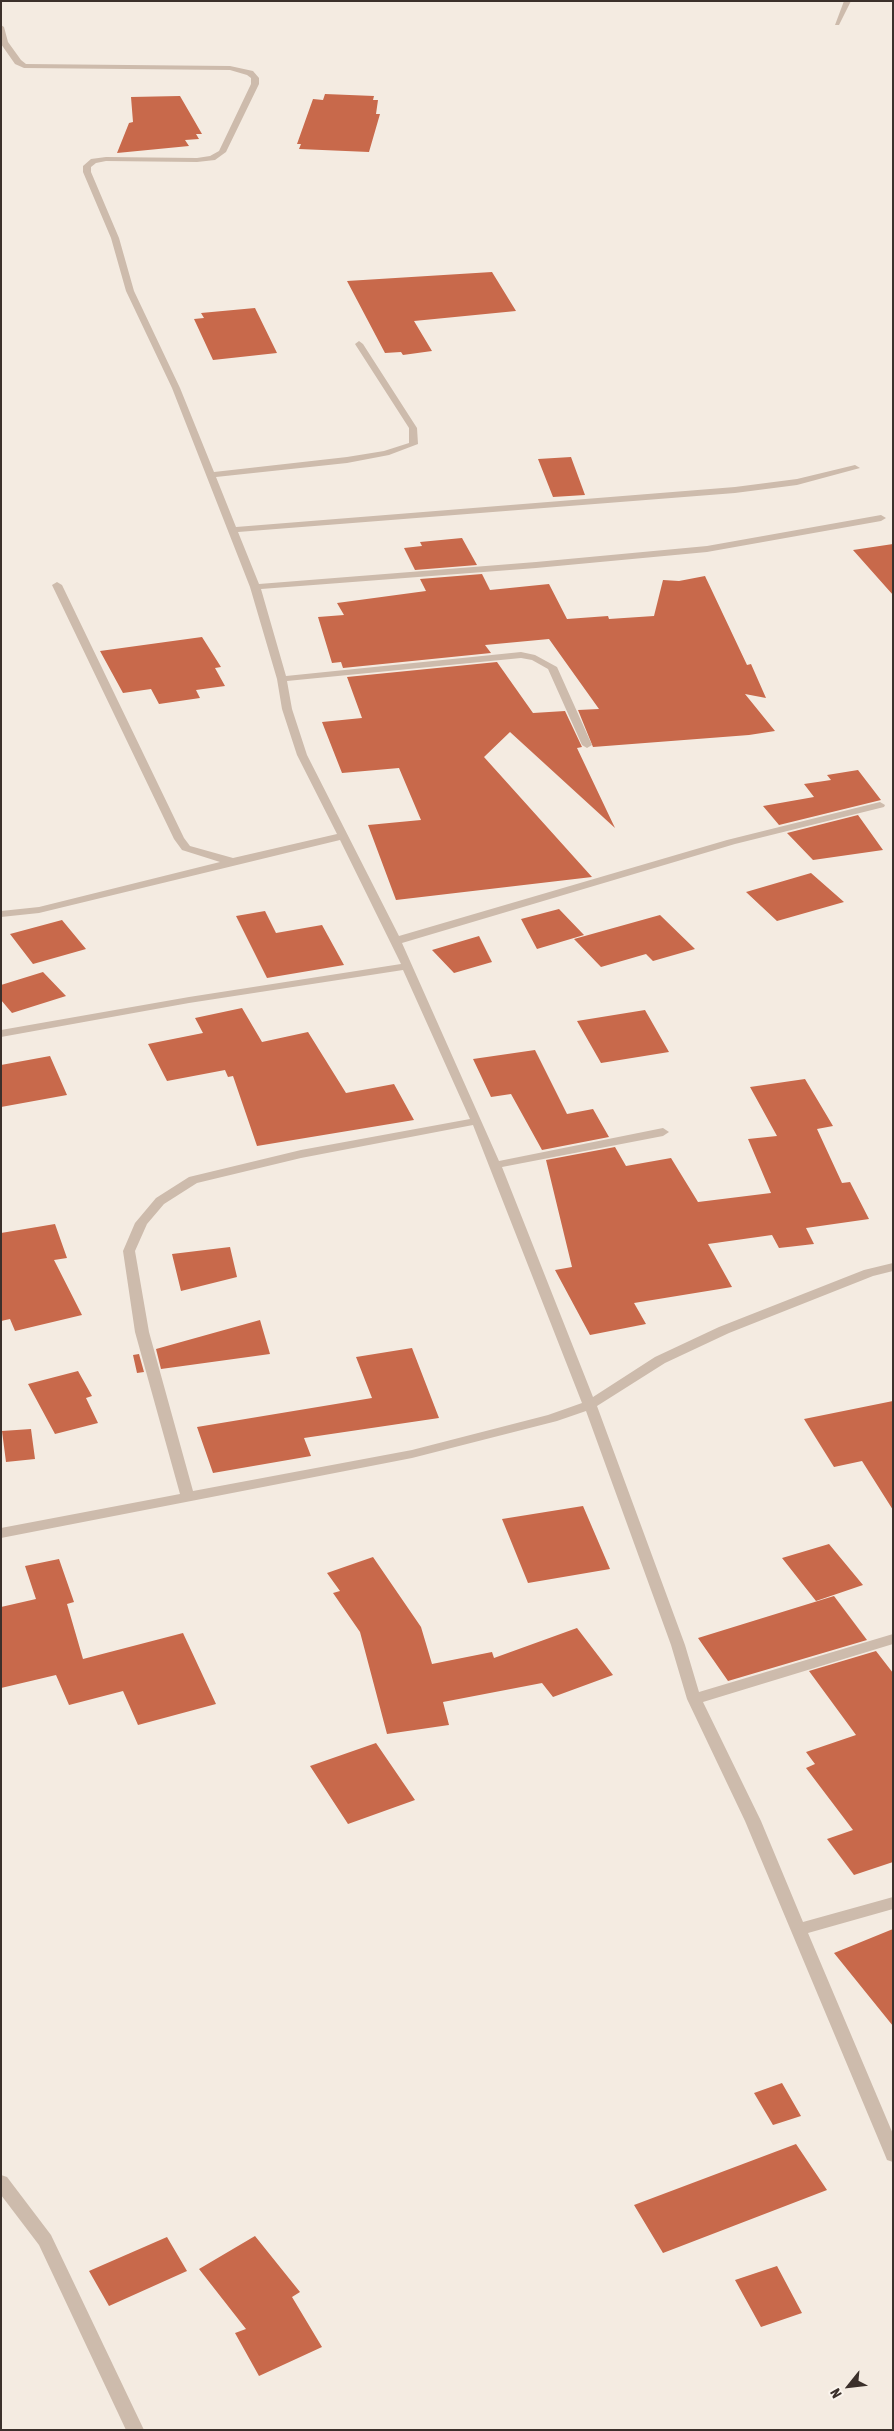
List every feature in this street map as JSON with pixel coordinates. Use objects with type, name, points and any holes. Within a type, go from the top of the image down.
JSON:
[{"type":"street","points":[[837,24],[848,1]]},
{"type":"street","points":[[1,27],[3,42],[18,62],[24,66],[230,68],[250,73],[255,78],[255,84],[222,152],[212,158],[197,160],[106,159],[94,161],[87,166],[91,185],[115,238],[130,291],[176,388],[255,587],[282,679],[287,709],[302,755],[408,966],[477,1121],[590,1405],[678,1645],[694,1699],[753,1821],[893,2156]]},
{"type":"street","points":[[211,475],[346,460],[386,453],[414,444],[413,428],[359,344]]},
{"type":"street","points":[[233,530],[735,490],[797,482],[855,468]]},
{"type":"street","points":[[255,587],[707,549],[881,518]]},
{"type":"street","points":[[57,585],[179,839],[186,848],[232,862]]},
{"type":"street","points":[[282,679],[508,655],[535,658],[552,667],[587,745]]},
{"type":"street","points":[[396,941],[731,842],[880,805]]},
{"type":"street","points":[[1,914],[39,910],[344,836]]},
{"type":"street","points":[[1,1034],[188,1000],[408,966]]},
{"type":"street","points":[[188,1498],[142,1332],[129,1251],[141,1223],[160,1201],[193,1180],[300,1154],[477,1121]]},
{"type":"street","points":[[495,1165],[663,1132]]},
{"type":"street","points":[[1,1533],[412,1454],[542,1421],[590,1405],[660,1360],[724,1330],[869,1273],[893,1267]]},
{"type":"street","points":[[694,1699],[893,1639]]},
{"type":"street","points":[[799,1929],[893,1903]]},
{"type":"street","points":[[1,2182],[45,2240],[135,2430]]},
{"type":"building","points":[[325,94],[374,96],[373,100],[378,100],[376,114],[380,114],[369,152],[299,149],[301,144],[297,144],[313,99],[323,100]]},
{"type":"building","points":[[180,96],[202,134],[196,134],[199,139],[185,140],[189,146],[117,153],[129,123],[133,122],[131,97]]},
{"type":"building","points":[[492,272],[516,311],[414,321],[432,351],[403,355],[401,352],[385,353],[347,281]]},
{"type":"building","points":[[255,308],[277,353],[213,360],[194,319],[204,318],[201,313]]},
{"type":"building","points":[[571,457],[585,495],[553,497],[538,459]]},
{"type":"building","points":[[462,538],[477,565],[415,570],[404,548],[422,546],[420,542]]},
{"type":"building","points":[[893,544],[893,595],[853,550]]},
{"type":"building","points":[[482,574],[490,590],[549,584],[567,619],[608,616],[609,619],[654,616],[663,580],[679,581],[705,576],[747,665],[751,664],[766,698],[745,694],[775,731],[749,735],[593,747],[578,710],[599,709],[549,639],[485,645],[491,653],[343,668],[341,662],[332,663],[318,617],[344,615],[337,603],[426,591],[420,579]]},
{"type":"building","points":[[202,637],[221,667],[215,668],[225,686],[196,690],[200,698],[159,704],[151,689],[123,693],[100,651]]},
{"type":"building","points":[[497,662],[533,713],[565,711],[582,747],[577,748],[615,828],[510,732],[484,757],[592,877],[396,900],[368,825],[421,820],[399,768],[342,773],[322,722],[362,718],[347,677]]},
{"type":"building","points":[[858,770],[881,800],[779,825],[763,806],[814,797],[804,784],[831,780],[827,775]]},
{"type":"building","points":[[858,815],[883,850],[813,860],[787,833]]},
{"type":"building","points":[[811,873],[844,902],[777,921],[746,892]]},
{"type":"building","points":[[559,909],[584,935],[537,949],[521,919]]},
{"type":"building","points":[[265,911],[276,933],[322,925],[344,965],[267,978],[236,916]]},
{"type":"building","points":[[660,915],[695,949],[653,961],[646,954],[601,967],[574,939]]},
{"type":"building","points":[[62,920],[86,949],[33,964],[10,934]]},
{"type":"building","points":[[479,936],[492,962],[454,973],[432,950]]},
{"type":"building","points":[[43,972],[66,996],[12,1013],[1,1000],[1,985]]},
{"type":"building","points":[[242,1008],[262,1042],[308,1032],[346,1093],[394,1084],[414,1120],[257,1146],[233,1076],[228,1077],[225,1070],[167,1081],[148,1044],[203,1033],[195,1018]]},
{"type":"building","points":[[645,1010],[669,1052],[601,1063],[577,1021]]},
{"type":"building","points":[[535,1050],[567,1114],[593,1109],[609,1137],[542,1150],[511,1094],[491,1097],[473,1059]]},
{"type":"building","points":[[50,1056],[67,1095],[1,1107],[1,1065]]},
{"type":"building","points":[[805,1079],[833,1126],[817,1129],[842,1183],[850,1182],[869,1219],[806,1228],[814,1244],[779,1248],[772,1235],[708,1244],[732,1287],[634,1303],[646,1324],[590,1335],[555,1270],[572,1267],[546,1160],[615,1147],[626,1166],[671,1158],[698,1202],[771,1193],[748,1139],[777,1136],[750,1087]]},
{"type":"building","points":[[55,1224],[67,1258],[54,1260],[82,1315],[15,1331],[10,1319],[1,1321],[1,1233]]},
{"type":"building","points":[[230,1247],[237,1277],[181,1291],[172,1254]]},
{"type":"building","points":[[260,1320],[270,1354],[161,1369],[156,1349]]},
{"type":"building","points":[[412,1348],[439,1418],[304,1438],[311,1456],[213,1473],[197,1427],[372,1398],[356,1357]]},
{"type":"building","points":[[139,1354],[144,1372],[137,1373],[133,1355]]},
{"type":"building","points":[[78,1371],[92,1396],[86,1398],[98,1423],[55,1434],[28,1384]]},
{"type":"building","points":[[893,1401],[893,1510],[862,1461],[834,1467],[804,1419]]},
{"type":"building","points":[[31,1429],[35,1459],[6,1462],[2,1431]]},
{"type":"building","points":[[583,1506],[610,1569],[528,1583],[502,1519]]},
{"type":"building","points":[[829,1544],[863,1585],[816,1601],[782,1558]]},
{"type":"building","points":[[373,1557],[421,1627],[432,1664],[492,1652],[494,1658],[577,1628],[613,1675],[553,1697],[542,1683],[443,1702],[449,1725],[387,1734],[360,1632],[333,1593],[340,1591],[327,1573]]},
{"type":"building","points":[[59,1559],[74,1602],[67,1604],[83,1659],[183,1633],[216,1704],[138,1725],[123,1691],[69,1705],[56,1675],[1,1688],[1,1607],[36,1599],[25,1566]]},
{"type":"building","points":[[834,1596],[867,1640],[728,1681],[698,1638]]},
{"type":"building","points":[[876,1651],[893,1673],[893,1862],[854,1875],[827,1839],[853,1830],[806,1768],[815,1764],[806,1752],[856,1735],[809,1671]]},
{"type":"building","points":[[376,1743],[415,1800],[348,1824],[310,1766]]},
{"type":"building","points":[[893,1929],[893,2026],[834,1953]]},
{"type":"building","points":[[782,2083],[801,2116],[773,2125],[754,2093]]},
{"type":"building","points":[[796,2144],[827,2190],[663,2253],[634,2205]]},
{"type":"building","points":[[255,2236],[300,2292],[292,2297],[322,2347],[259,2376],[235,2333],[246,2329],[199,2269]]},
{"type":"building","points":[[167,2237],[187,2271],[109,2306],[89,2271]]},
{"type":"building","points":[[777,2266],[802,2313],[761,2327],[735,2280]]}]
